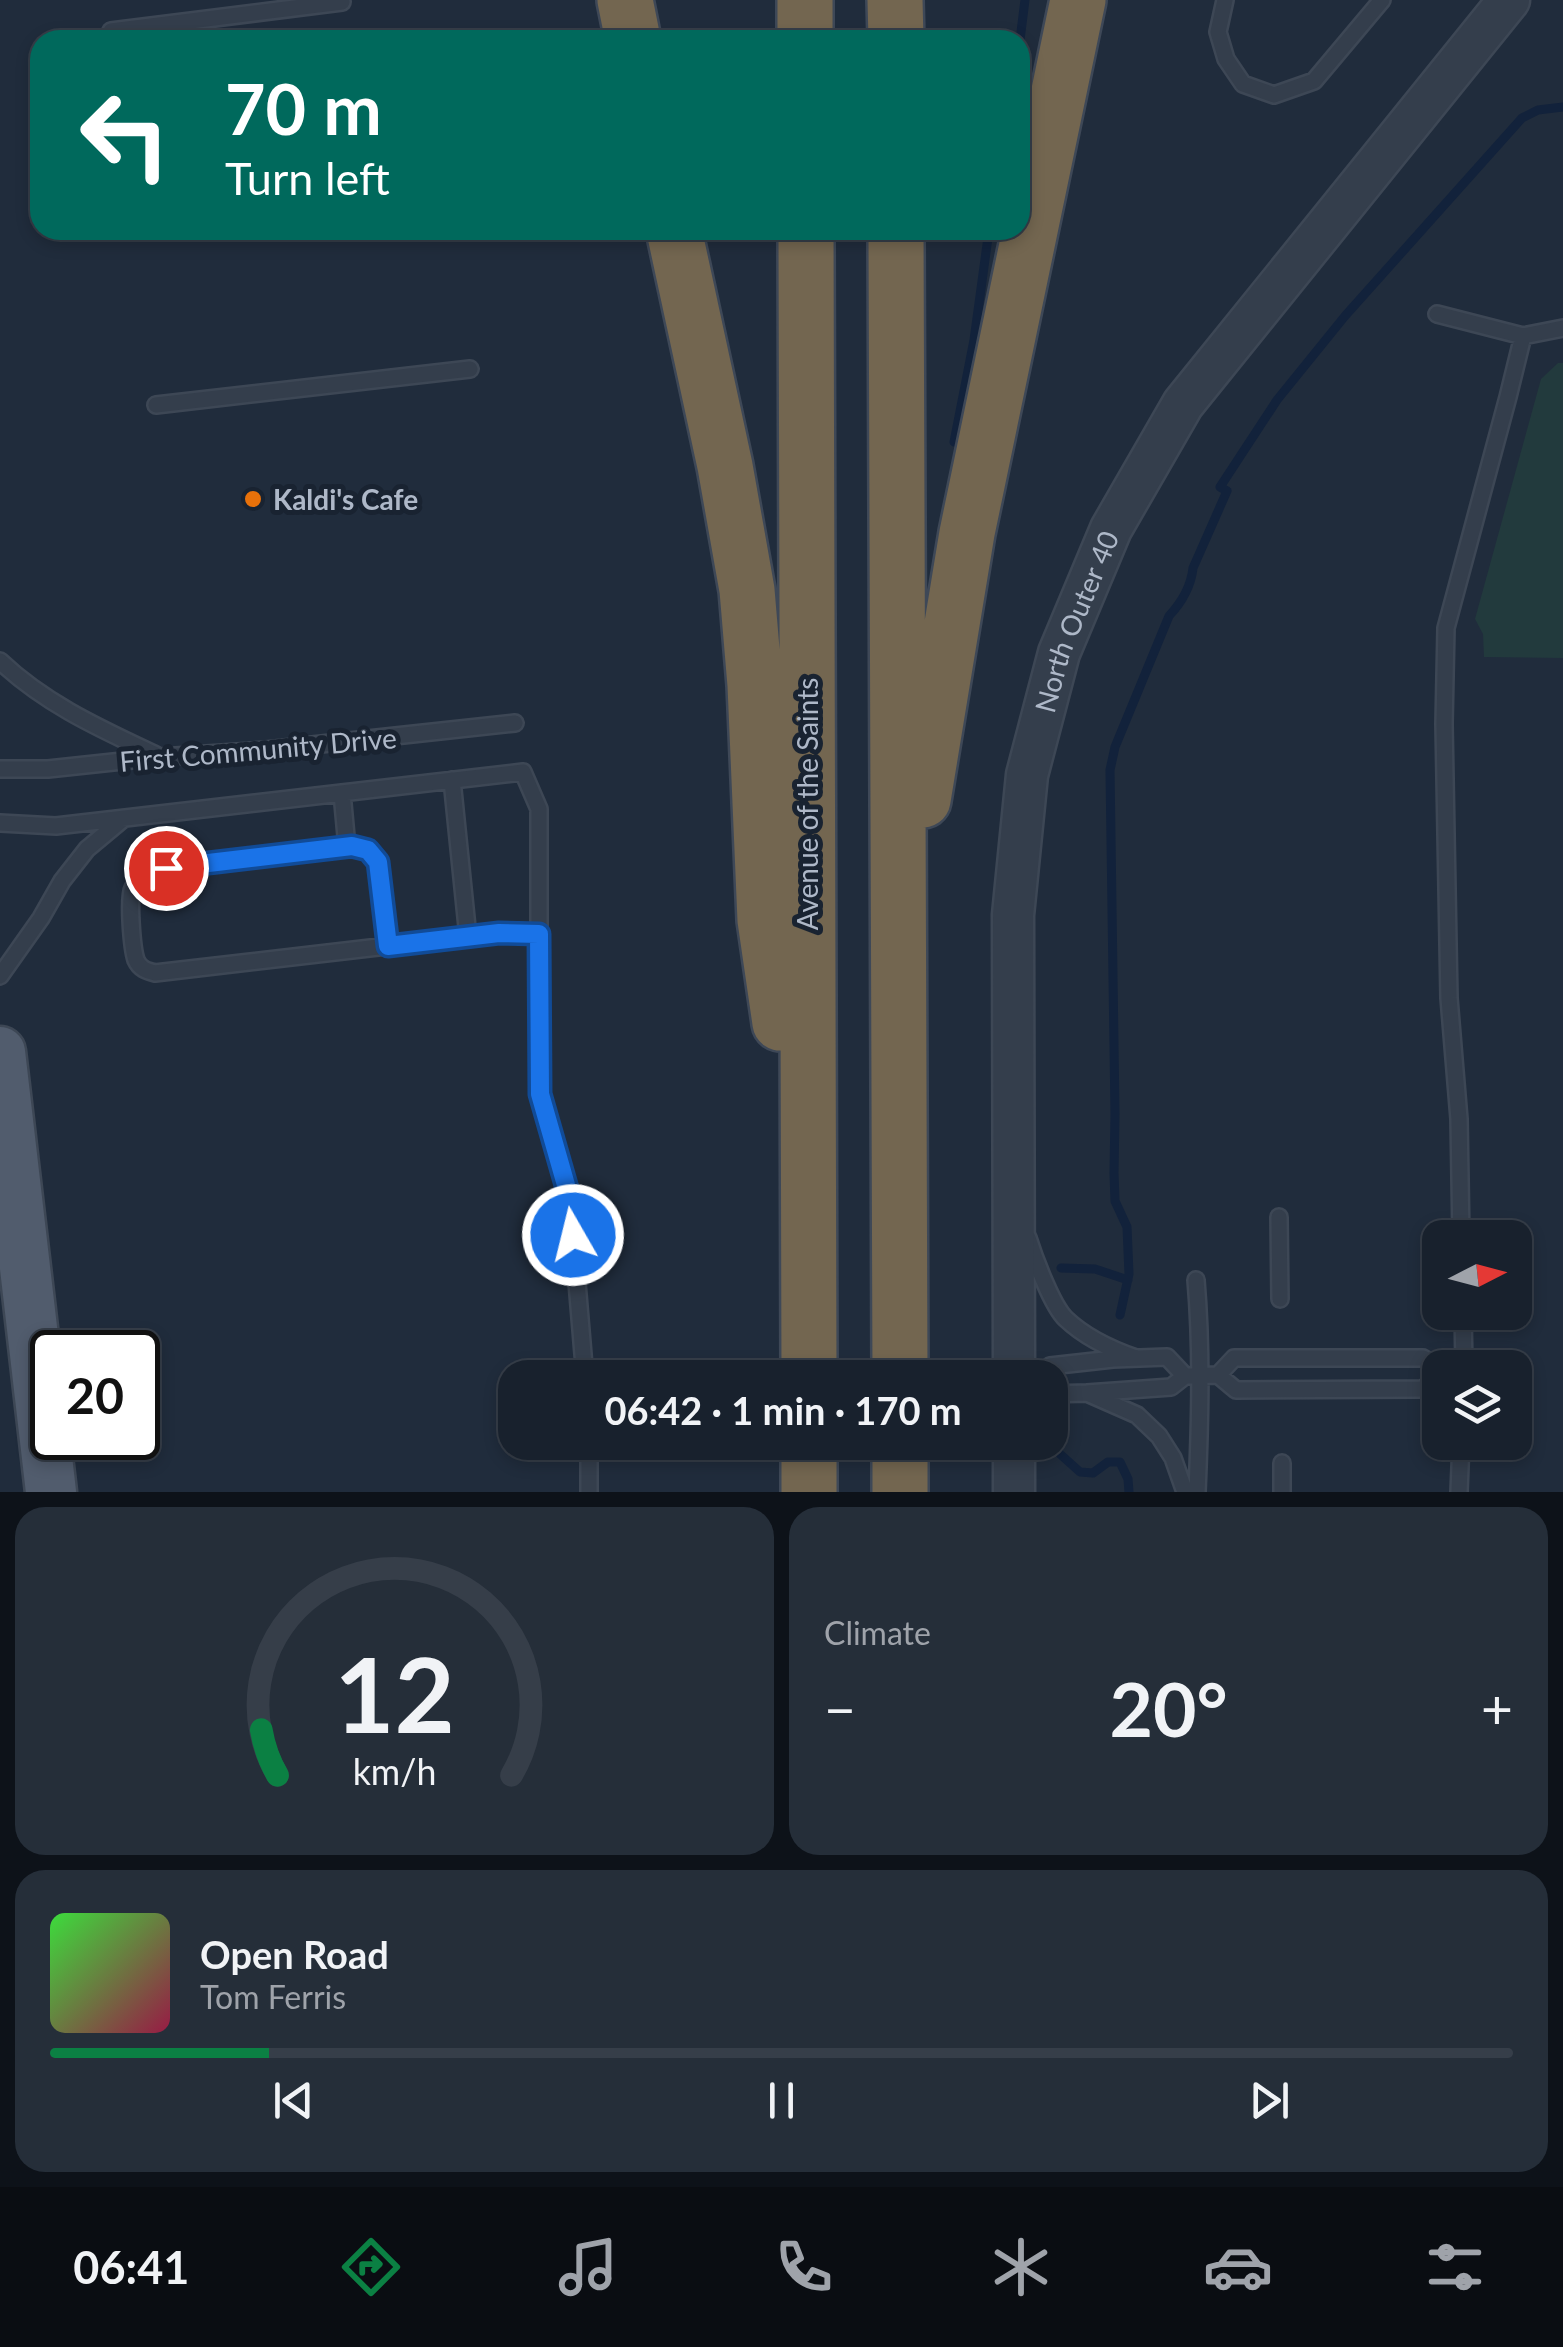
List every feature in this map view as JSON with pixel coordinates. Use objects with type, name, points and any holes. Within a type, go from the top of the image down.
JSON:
[{"type":"highway","points":[[625,0],[631,30]]},
{"type":"highway","points":[[805,0],[805,30]]},
{"type":"highway","points":[[896,0],[896,30]]},
{"type":"highway","points":[[1030,230],[1078,0]]},
{"type":"highway","points":[[676,240],[725,466],[746,590],[756,685],[764,920],[808,1205]]},
{"type":"highway","name":"Avenue of the Saints","points":[[806,240],[809,1360]]},
{"type":"highway","points":[[896,240],[900,1360]]},
{"type":"highway","points":[[898,926],[934,742],[967,532],[1028,240]]},
{"type":"highway","points":[[809,1460],[810,1492]]},
{"type":"highway","points":[[900,1460],[900,1492]]},
{"type":"main road","points":[[0,1052],[51,1492]]},
{"type":"street","name":"North Outer 40","points":[[1014,1360],[1012,915],[1027,775],[1059,653],[1110,528],[1183,404],[1509,0]]},
{"type":"street","points":[[1014,1460],[1014,1492]]},
{"type":"lane","points":[[1225,0],[1218,32],[1226,60],[1243,84],[1274,94],[1314,81],[1382,0]]},
{"type":"lane","points":[[119,30],[342,2]]},
{"type":"lane","points":[[1437,314],[1522,336],[1563,328]]},
{"type":"lane","points":[[1462,1220],[1459,1118],[1448,998],[1446,628],[1522,336]]},
{"type":"lane","points":[[156,404],[470,369]]},
{"type":"lane","points":[[0,661],[81,720],[160,757]]},
{"type":"lane","name":"First Community Drive","points":[[0,768],[48,768],[266,750],[515,722]]},
{"type":"lane","name":"First Community Drive","points":[[0,823],[56,826],[523,772],[539,810],[539,934]]},
{"type":"lane","points":[[452,780],[468,936]]},
{"type":"lane","points":[[342,793],[347,846]]},
{"type":"lane","points":[[0,976],[62,881],[88,850],[125,817]]},
{"type":"lane","points":[[388,946],[378,862],[368,850],[352,846],[145,873],[129,900],[136,961],[143,970],[155,973],[388,946],[468,936],[539,934],[540,1094],[570,1199],[584,1360]]},
{"type":"lane","points":[[1013,1139],[1029,1241],[1062,1316],[1108,1348],[1136,1358]]},
{"type":"lane","points":[[1279,1217],[1280,1300]]},
{"type":"lane","points":[[1196,1280],[1200,1331],[1191,1376],[1200,1429],[1197,1492]]},
{"type":"lane","points":[[1068,1364],[1166,1358],[1191,1376]]},
{"type":"lane","points":[[1218,1375],[1234,1358],[1422,1358]]},
{"type":"lane","points":[[1068,1394],[1171,1387],[1191,1376],[1218,1375],[1236,1390],[1422,1389]]},
{"type":"lane","points":[[1088,1393],[1137,1415],[1159,1436],[1173,1458],[1185,1492]]},
{"type":"lane","points":[[588,1460],[589,1492]]},
{"type":"lane","points":[[1459,1492],[1460,1460]]},
{"type":"lane","points":[[1282,1464],[1282,1492]]},
{"type":"green space","points":[[1563,363],[1563,658],[1484,657],[1483,634],[1475,619],[1541,379]]},
{"type":"waterway","points":[[1021,30],[1025,0]]},
{"type":"waterway","points":[[1120,1315],[1129,1274],[1127,1227],[1115,1201],[1114,1173],[1110,770],[1115,747],[1169,616],[1188,588],[1227,491],[1220,487],[1277,400],[1345,316],[1522,118],[1538,110],[1563,107]]},
{"type":"waterway","points":[[954,442],[988,240]]},
{"type":"waterway","points":[[1061,1268],[1095,1269],[1128,1280]]},
{"type":"waterway","points":[[1067,1460],[1080,1472],[1093,1473],[1108,1462],[1120,1462],[1129,1492]]},
{"type":"place","name":"Kaldi's Cafe","points":[[253,499]]},
{"type":"route","points":[[166,868],[352,846],[368,850],[378,862],[388,946],[499,933],[539,934],[540,1094],[570,1199],[573,1235]]}]
